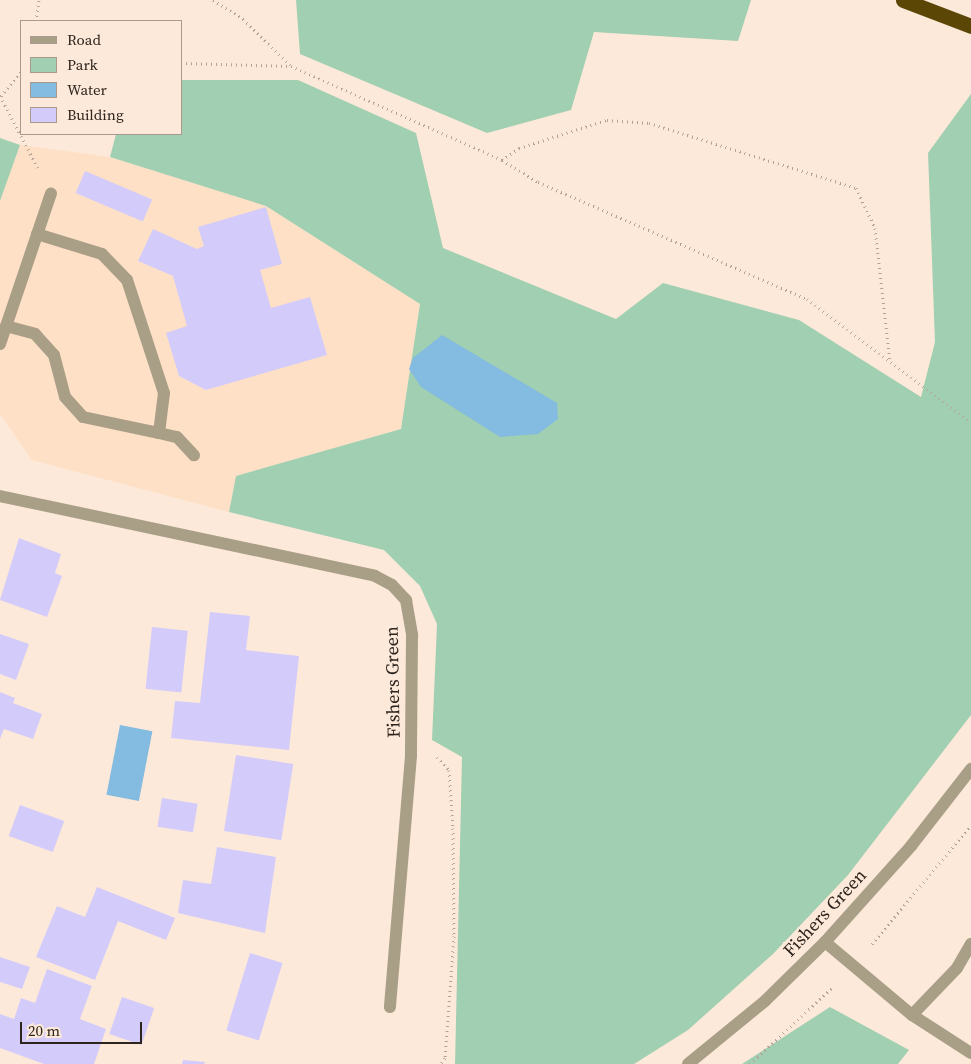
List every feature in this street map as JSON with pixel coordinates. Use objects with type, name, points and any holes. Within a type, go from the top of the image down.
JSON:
[{"type":"highway","points":[[904,0],[971,26]]},
{"type":"street","points":[[0,344],[51,193]]},
{"type":"street","points":[[37,234],[102,254],[127,280],[164,393],[159,433]]},
{"type":"street","points":[[6,326],[35,334],[54,355],[65,397],[83,417],[177,437],[194,455]]},
{"type":"street","name":"Fishers Green","points":[[0,496],[375,576],[392,584],[406,600],[412,635],[411,756],[390,1006]]},
{"type":"street","name":"Fishers Green","points":[[688,1064],[765,1000],[824,942],[911,846],[971,769]]},
{"type":"street","points":[[824,942],[912,1015],[971,1053]]},
{"type":"street","points":[[912,1015],[957,968],[971,944]]},
{"type":"path","points":[[36,20],[39,0]]},
{"type":"path","points":[[213,0],[243,19],[291,66],[502,160],[538,182],[807,299],[971,422]]},
{"type":"path","points":[[182,63],[291,66]]},
{"type":"path","points":[[20,72],[1,96],[20,133]]},
{"type":"path","points":[[502,160],[519,148],[608,120],[649,123],[856,188],[875,228],[890,362]]},
{"type":"path","points":[[21,135],[51,193]]},
{"type":"path","points":[[411,756],[442,758],[449,770],[454,936],[445,1058],[441,1064]]},
{"type":"shaded area","points":[[20,145],[110,157],[266,206],[420,304],[401,429],[236,476],[229,512],[32,460],[0,414],[0,201]]},
{"type":"green space","points":[[296,0],[751,0],[738,41],[594,32],[571,110],[487,133],[300,54]]},
{"type":"green space","points":[[182,80],[298,80],[416,133],[443,248],[616,319],[663,283],[799,320],[921,397],[935,342],[928,153],[971,94],[971,715],[848,875],[773,954],[688,1030],[634,1064],[455,1064],[462,757],[432,740],[437,624],[420,586],[384,550],[229,512],[236,476],[401,429],[420,304],[266,206],[110,157],[116,135],[182,135]]},
{"type":"green space","points":[[0,138],[20,145],[0,201]]},
{"type":"green space","points":[[830,1007],[909,1050],[898,1064],[742,1064]]},
{"type":"water","points":[[442,335],[557,403],[558,419],[538,434],[500,437],[421,387],[409,369],[413,358]]},
{"type":"water","points":[[120,725],[152,731],[139,801],[106,795]]},
{"type":"building","points":[[85,171],[152,200],[143,222],[76,193]]},
{"type":"building","points":[[266,207],[282,264],[260,270],[271,308],[310,297],[327,355],[206,390],[179,376],[166,333],[187,326],[173,276],[138,261],[153,229],[197,249],[204,246],[198,227]]},
{"type":"building","points":[[19,538],[61,554],[55,573],[62,576],[47,617],[0,600]]},
{"type":"building","points":[[210,612],[250,616],[246,650],[299,656],[289,750],[171,738],[175,701],[200,703]]},
{"type":"building","points":[[152,627],[188,631],[181,692],[146,689]]},
{"type":"building","points":[[0,634],[29,644],[16,680],[0,674]]},
{"type":"building","points":[[0,692],[15,698],[13,703],[42,714],[33,739],[4,729],[0,739]]},
{"type":"building","points":[[236,755],[293,764],[281,840],[224,831]]},
{"type":"building","points":[[162,798],[198,804],[193,832],[157,827]]},
{"type":"building","points":[[20,805],[64,821],[53,852],[9,836]]},
{"type":"building","points":[[217,847],[276,857],[265,933],[178,913],[183,880],[211,884]]},
{"type":"building","points":[[97,887],[175,918],[166,940],[118,921],[95,980],[36,957],[57,906],[85,917]]},
{"type":"building","points":[[250,953],[283,963],[259,1040],[226,1030]]},
{"type":"building","points":[[0,957],[30,967],[22,989],[0,982]]},
{"type":"building","points":[[47,969],[92,986],[80,1019],[106,1029],[94,1064],[44,1064],[0,1048],[0,1014],[14,1019],[21,998],[35,1003]]},
{"type":"building","points":[[122,997],[154,1008],[141,1045],[109,1034]]},
{"type":"building","points":[[183,1060],[205,1062],[204,1064],[182,1064]]}]
